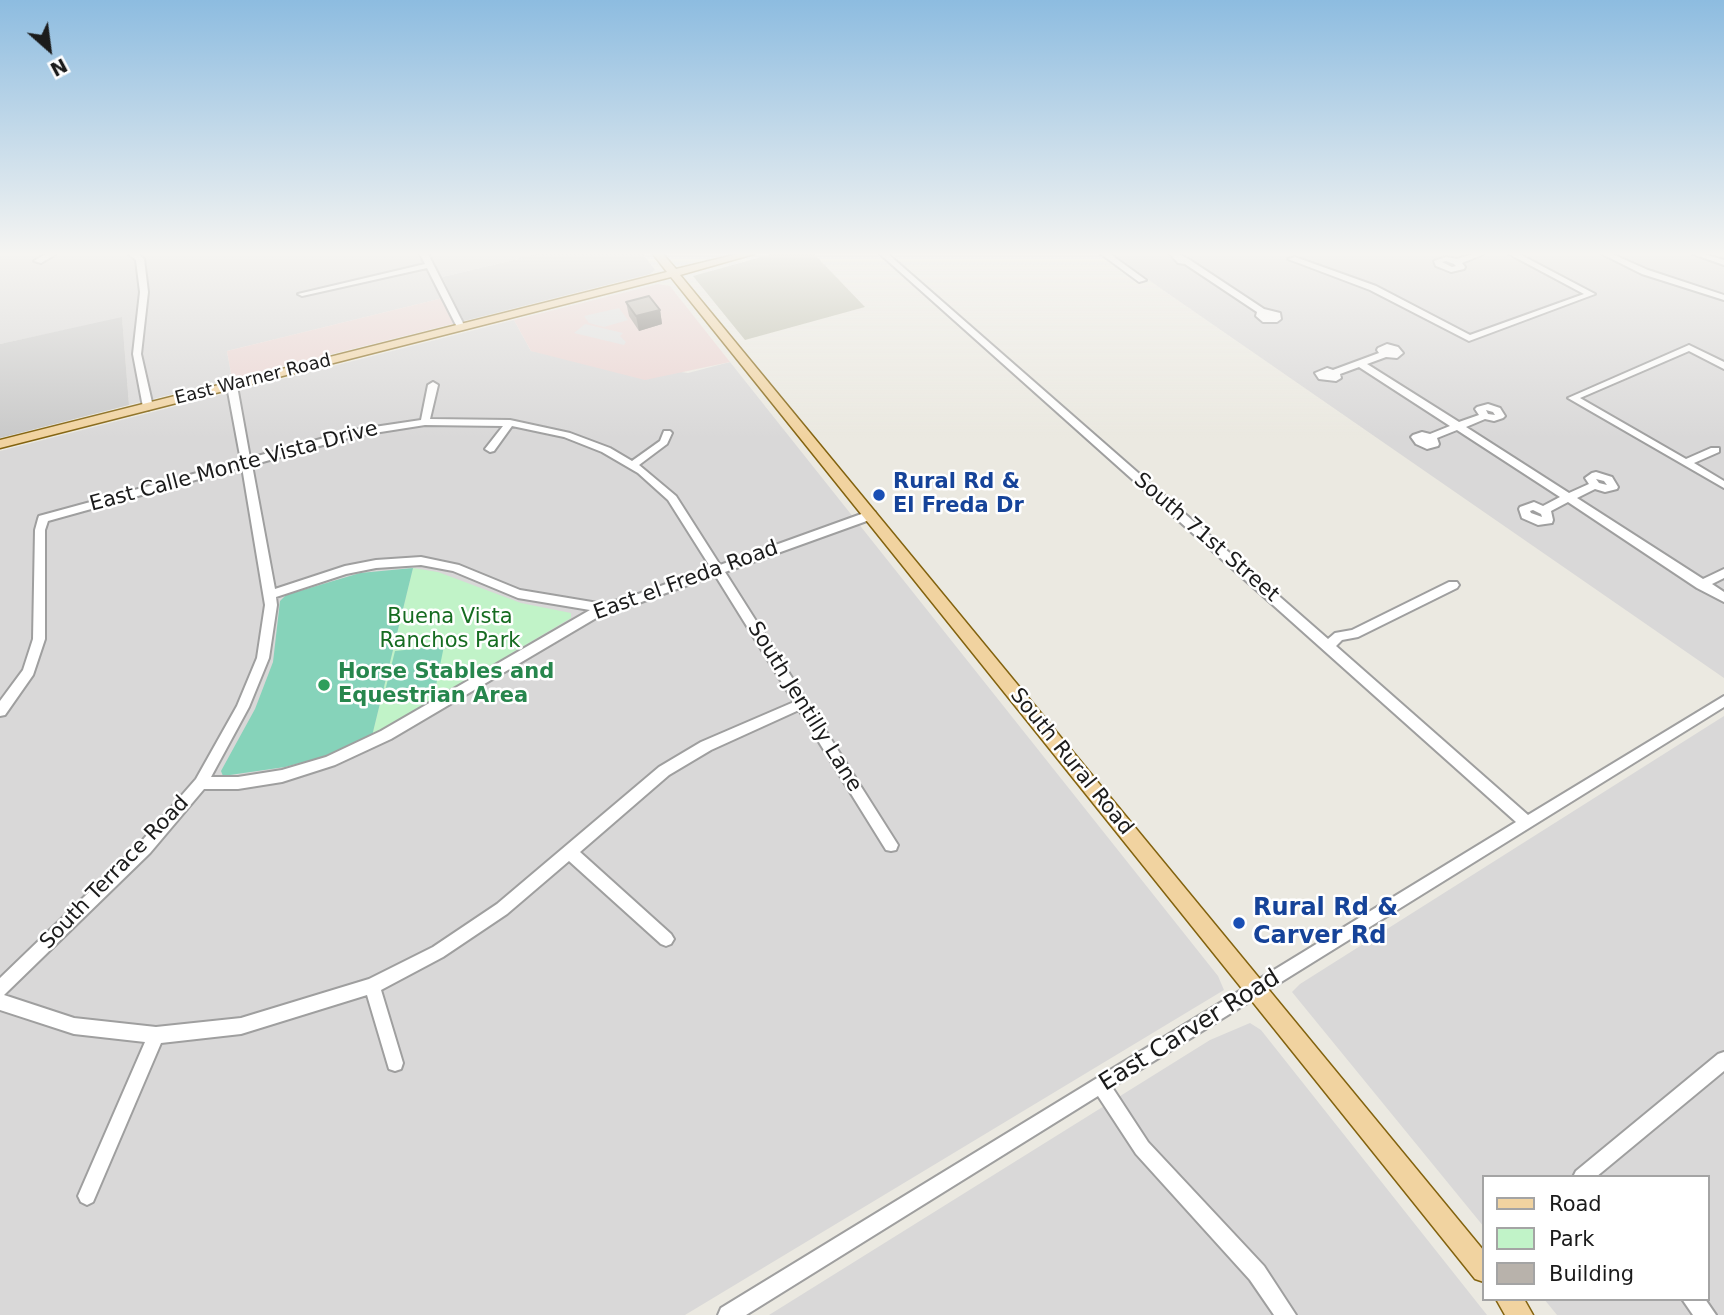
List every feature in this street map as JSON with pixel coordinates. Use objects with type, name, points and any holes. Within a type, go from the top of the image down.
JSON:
[{"type":"main road","name":"East Warner Road","points":[[0,444],[507,315]]},
{"type":"main road","name":"South Rural Road","points":[[708,315],[1482,1268]]},
{"type":"main road","points":[[1510,1301],[1521,1315]]},
{"type":"street","points":[[141,315],[137,354],[148,407]]},
{"type":"street","points":[[455,315],[461,327]]},
{"type":"street","name":"South 71st Street","points":[[954,315],[1526,822]]},
{"type":"street","points":[[1426,315],[1469,338],[1532,315]]},
{"type":"street","points":[[1724,366],[1689,348],[1573,398],[1724,485]]},
{"type":"street","points":[[1334,373],[1385,354]]},
{"type":"street","points":[[1360,363],[1722,599]]},
{"type":"street","points":[[425,422],[433,385]]},
{"type":"street","name":"South Terrace Road","points":[[0,989],[145,848],[201,783],[243,707],[263,658],[270,595],[232,386]]},
{"type":"street","points":[[1431,437],[1484,415]]},
{"type":"street","name":"East Calle Monte Vista Drive","points":[[0,711],[29,672],[39,639],[40,530],[43,519],[343,435],[425,422],[510,423],[567,435],[606,450],[633,466],[672,498],[717,569]]},
{"type":"street","points":[[490,449],[510,423]]},
{"type":"street","points":[[633,466],[664,442],[667,433]]},
{"type":"street","points":[[1686,463],[1715,450]]},
{"type":"street","points":[[1544,510],[1595,485]]},
{"type":"street","name":"East el Freda Road","points":[[201,783],[238,783],[282,776],[330,761],[386,735],[604,608],[632,601],[871,515]]},
{"type":"street","points":[[270,595],[345,570],[376,564],[421,561],[456,568],[518,593],[604,608]]},
{"type":"street","name":"South Jentilly Lane","points":[[717,569],[891,845]]},
{"type":"street","points":[[1701,585],[1724,573]]},
{"type":"street","points":[[1328,646],[1340,646],[1348,642],[1354,634],[1453,585]]},
{"type":"street","name":"East Carver Road","points":[[728,1315],[1102,1087],[1724,701]]},
{"type":"street","points":[[0,1002],[74,1026],[156,1035],[241,1026],[372,986],[438,952],[502,909],[571,853],[664,771],[706,746],[801,704]]},
{"type":"street","points":[[571,853],[666,939]]},
{"type":"street","points":[[372,986],[395,1063]]},
{"type":"street","points":[[87,1196],[156,1035]]},
{"type":"street","points":[[1584,1175],[1724,1059]]},
{"type":"street","points":[[1102,1087],[1142,1148],[1257,1273],[1286,1315]]},
{"type":"street","points":[[1694,1301],[1706,1315]]},
{"type":"shaded area","points":[[0,315],[372,315],[227,351],[232,379],[129,405],[122,318],[0,344]]},
{"type":"shaded area","points":[[372,315],[461,315],[464,321],[232,379],[227,351]]},
{"type":"shaded area","points":[[461,315],[486,315],[464,321]]},
{"type":"shaded area","points":[[533,315],[693,315],[730,362],[645,380],[531,351],[514,320]]},
{"type":"shaded area","points":[[625,315],[628,320],[604,327],[589,323],[584,316]]},
{"type":"shaded area","points":[[725,315],[835,315],[745,340]]},
{"type":"shaded area","points":[[1200,315],[1724,315],[1724,678]]},
{"type":"shaded area","points":[[122,317],[129,405],[0,438],[0,344]]},
{"type":"shaded area","points":[[514,320],[531,351],[688,373],[730,362],[1218,976],[1224,990],[685,1315],[0,1315],[0,451]]},
{"type":"shaded area","points":[[585,324],[623,333],[620,336],[626,342],[624,345],[574,333]]},
{"type":"shaded area","points":[[1724,716],[1724,1315],[1557,1315],[1546,1301],[1710,1301],[1710,1175],[1482,1175],[1482,1225],[1292,992],[1300,984]]},
{"type":"shaded area","points":[[1250,1023],[1261,1030],[1487,1315],[769,1315],[1210,1040]]},
{"type":"green space","name":"Buena Vista Ranchos Park","points":[[413,568],[438,572],[521,603],[571,613],[571,618],[372,736]]},
{"type":"green space","name":"Horse Stables and Equestrian Area","points":[[413,568],[372,736],[322,757],[285,767],[223,776],[221,771],[255,709],[273,662],[280,601],[286,595],[360,573]]},
{"type":"green space","points":[[444,646],[435,690],[384,695],[395,651]]},
{"type":"place","name":"Rural Rd & El Freda Dr","points":[[879,495]]},
{"type":"place","name":"Horse Stables and Equestrian Area","points":[[324,685]]},
{"type":"place","name":"Rural Rd & Carver Rd","points":[[1239,923]]}]
